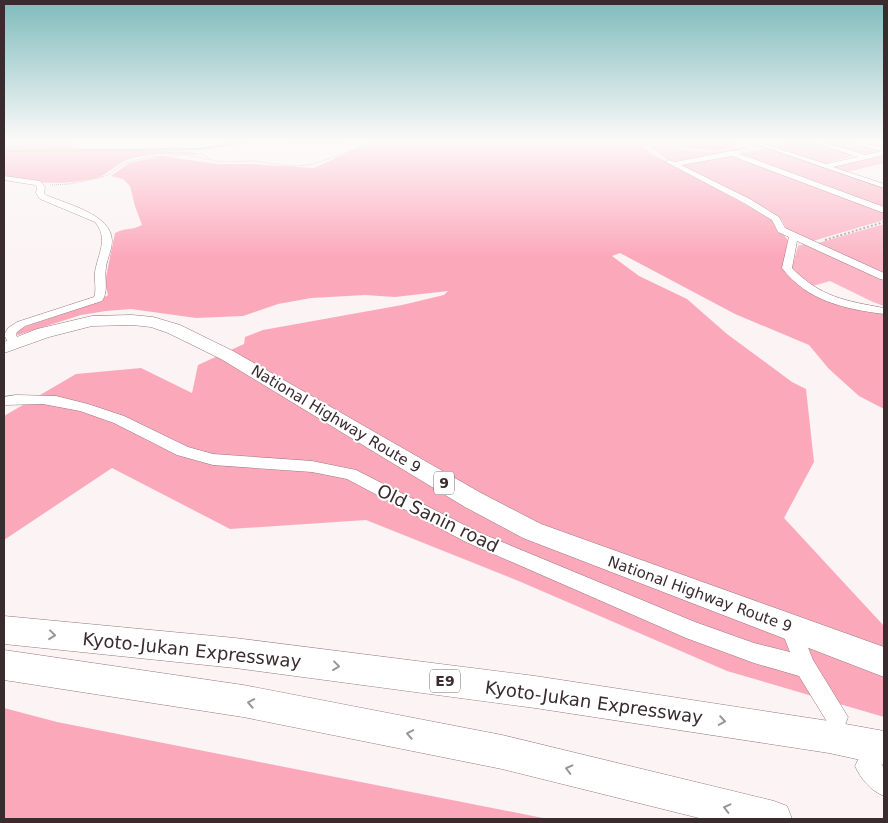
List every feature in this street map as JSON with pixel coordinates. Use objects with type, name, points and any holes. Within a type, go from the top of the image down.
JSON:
[{"type":"highway","name":"National Highway Route 9","points":[[9,346],[68,326],[106,320],[153,322],[174,329],[227,355],[473,500],[532,531],[884,662]]},
{"type":"highway","name":"Kyoto-Jukan Expressway","points":[[4,630],[235,653],[535,692],[829,738],[876,757]]},
{"type":"highway","points":[[4,665],[243,701],[473,747],[774,819]]},
{"type":"street","points":[[9,346],[12,330],[21,324],[98,299],[102,294],[100,271],[107,251],[108,238],[104,227],[98,220],[43,196],[40,193],[41,187],[37,183],[20,180]]},
{"type":"street","points":[[707,180],[747,201],[776,219],[782,230],[884,277]]},
{"type":"street","points":[[805,180],[884,210]]},
{"type":"street","points":[[865,180],[884,186]]},
{"type":"street","points":[[794,236],[787,268],[799,282],[818,295],[834,301],[884,311]]},
{"type":"street","name":"Old Sanin road","points":[[4,401],[28,399],[64,403],[107,415],[162,443],[194,455],[228,462],[330,468],[351,474],[472,537],[693,631],[754,653],[806,667]]},
{"type":"street","points":[[790,627],[795,645],[806,667],[837,717]]},
{"type":"street","points":[[876,757],[884,784]]},
{"type":"path","points":[[41,187],[87,180]]},
{"type":"path","points":[[812,244],[884,222]]},
{"type":"shaded area","points":[[4,180],[84,180],[51,183]]},
{"type":"shaded area","points":[[124,180],[701,180],[772,219],[790,243],[784,262],[795,278],[830,299],[884,312],[884,409],[859,396],[829,369],[809,345],[735,314],[620,253],[612,256],[639,276],[687,299],[727,334],[792,382],[806,389],[814,462],[784,518],[884,626],[884,717],[727,671],[521,582],[366,520],[230,529],[112,468],[4,540],[4,416],[76,374],[141,368],[192,393],[198,365],[244,344],[245,337],[263,330],[402,305],[444,295],[448,291],[395,297],[365,295],[311,298],[278,304],[243,316],[196,318],[131,309],[106,311],[81,315],[18,335],[15,333],[18,329],[95,303],[108,295],[105,282],[115,233],[142,225],[130,186]]},
{"type":"shaded area","points":[[712,180],[800,180],[884,212],[884,220],[813,241],[787,230],[781,219],[749,199]]},
{"type":"shaded area","points":[[809,180],[859,180],[884,189],[884,208]]},
{"type":"shaded area","points":[[884,224],[884,274],[818,243]]},
{"type":"shaded area","points":[[807,243],[884,279],[884,306],[830,281],[813,286],[802,280],[792,268],[798,246]]},
{"type":"shaded area","points":[[4,708],[57,722],[548,819],[4,819]]}]
